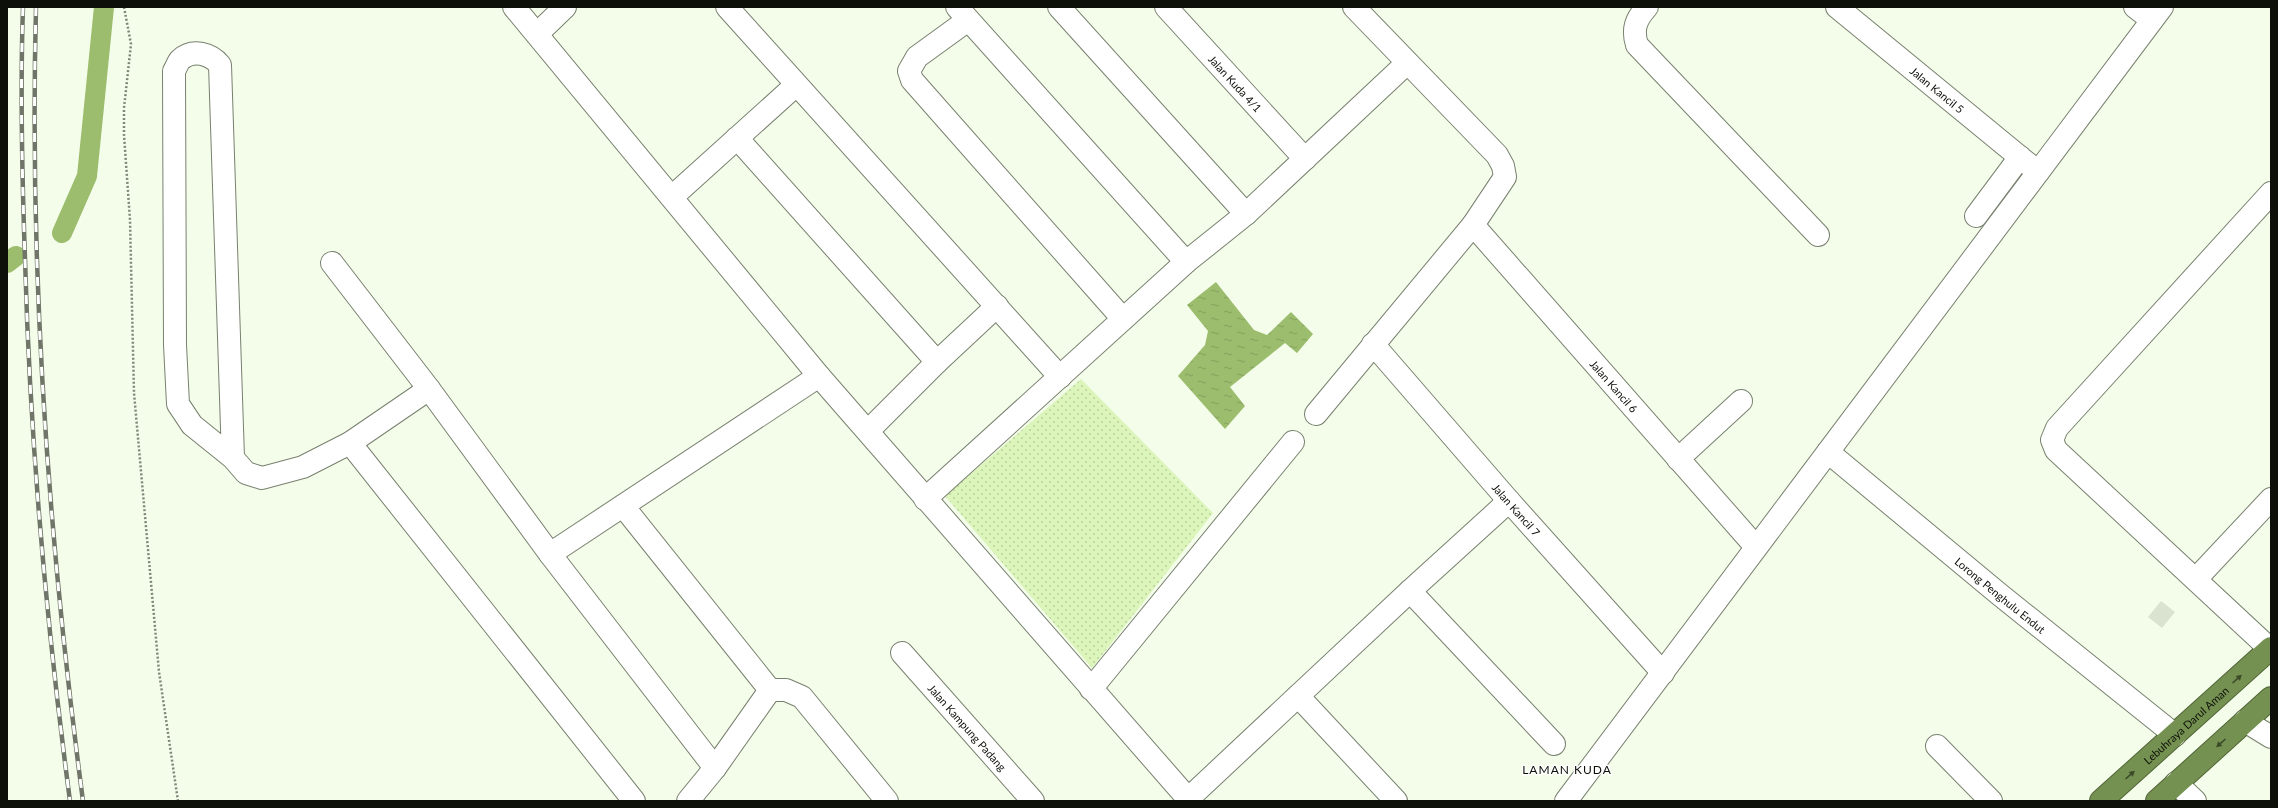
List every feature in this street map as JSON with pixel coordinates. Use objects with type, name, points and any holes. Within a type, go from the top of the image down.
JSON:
[{"type":"highway","name":"Lebuhraya Darul Aman","points":[[2101,801],[2271,649]]},
{"type":"highway","points":[[2157,801],[2271,698]]},
{"type":"street","points":[[514,7],[819,376],[1189,800],[1410,591],[1509,501]]},
{"type":"street","points":[[537,34],[566,7]]},
{"type":"street","points":[[727,7],[1060,377]]},
{"type":"street","points":[[1059,7],[1246,214]]},
{"type":"street","name":"Jalan Kuda 4/1","points":[[1168,7],[1305,159]]},
{"type":"street","points":[[1316,414],[1473,224],[1505,177],[1504,166],[1497,155],[1354,7]]},
{"type":"street","points":[[1647,7],[1635,26],[1634,36],[1637,45],[1818,235]]},
{"type":"street","name":"Jalan Kancil 5","points":[[1837,7],[2038,172]]},
{"type":"street","points":[[1566,801],[2157,14],[2134,7]]},
{"type":"street","points":[[1122,320],[912,80],[909,71],[918,57],[962,13],[1186,262]]},
{"type":"street","points":[[233,458],[220,65],[214,58],[205,54],[193,54],[180,60],[174,71],[175,345],[178,404],[192,426],[233,458],[246,473],[262,478],[304,467],[350,443],[429,389]]},
{"type":"street","points":[[925,499],[1186,262],[1246,214],[1407,63]]},
{"type":"street","points":[[672,197],[796,85]]},
{"type":"street","points":[[737,138],[937,362]]},
{"type":"street","points":[[1976,216],[2020,157]]},
{"type":"street","points":[[2271,192],[2057,428],[2052,440],[2056,450],[2271,649]]},
{"type":"street","name":"Jalan Kancil 6","points":[[1473,224],[1756,547]]},
{"type":"street","points":[[332,263],[429,389],[550,554],[715,768]]},
{"type":"street","points":[[868,431],[937,362],[997,306]]},
{"type":"street","name":"Jalan Kancil 7","points":[[1373,344],[1509,501],[1663,673]]},
{"type":"street","points":[[550,554],[819,376]]},
{"type":"street","points":[[1678,459],[1741,401]]},
{"type":"street","points":[[1091,689],[1293,442]]},
{"type":"street","points":[[350,443],[634,801]]},
{"type":"street","name":"Lorong Penghulu Endut","points":[[1828,452],[1999,594],[2175,735]]},
{"type":"street","points":[[2196,579],[2271,499]]},
{"type":"street","points":[[623,506],[770,690]]},
{"type":"street","points":[[1410,591],[1554,744]]},
{"type":"street","name":"Jalan Kampung Padang","points":[[902,654],[1033,801]]},
{"type":"street","points":[[688,801],[715,768],[770,690]]},
{"type":"street","points":[[770,690],[786,690],[802,697],[887,801]]},
{"type":"street","points":[[1298,696],[1396,801]]},
{"type":"street","points":[[2245,721],[2271,737]]},
{"type":"street","points":[[1937,746],[1991,801]]},
{"type":"street","points":[[2176,783],[2195,801]]},
{"type":"path","points":[[124,7],[131,44],[124,108],[124,135],[130,220],[134,393],[159,672],[178,801]]},
{"type":"shaded area","points":[[1081,379],[1213,513],[1092,668],[945,496]]},
{"type":"water","points":[[1216,282],[1254,330],[1267,335],[1291,312],[1313,334],[1297,353],[1285,343],[1230,387],[1245,406],[1225,429],[1178,376],[1205,345],[1208,331],[1187,305]]},
{"type":"building","points":[[2161,601],[2175,612],[2162,628],[2148,617]]},
{"type":"waterway","points":[[62,233],[87,176],[104,7]]},
{"type":"waterway","points":[[7,263],[16,256]]},
{"type":"railway","points":[[23,7],[22,164],[27,327],[35,463],[40,531],[61,733],[70,801]]},
{"type":"railway","points":[[36,7],[35,206],[44,405],[60,603],[83,801]]},
{"type":"district","name":"LAMAN KUDA","points":[[1567,769]]}]
